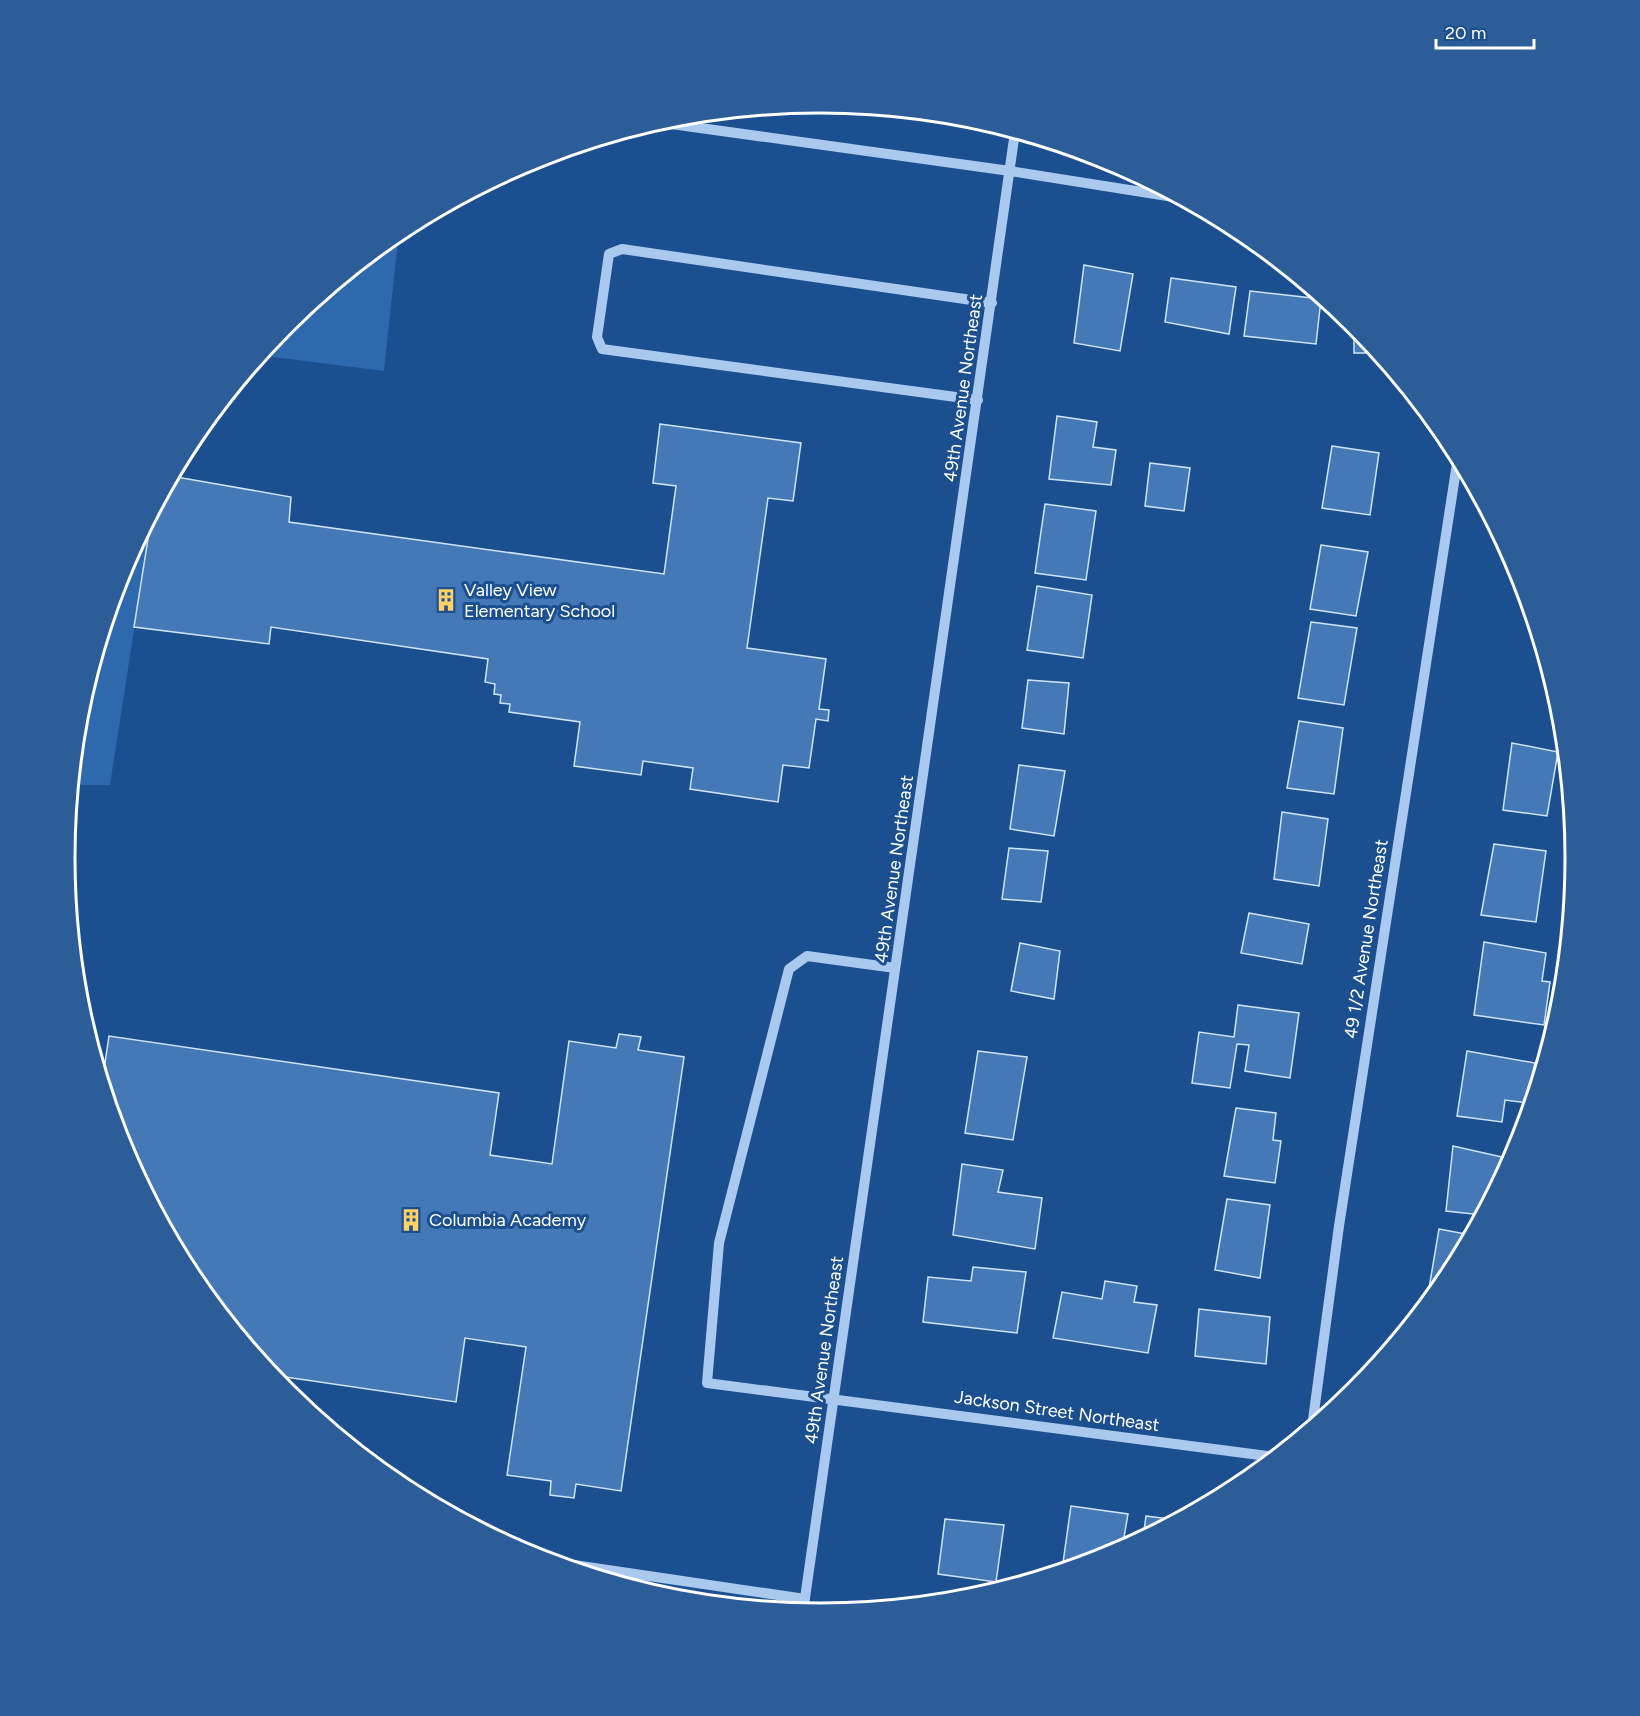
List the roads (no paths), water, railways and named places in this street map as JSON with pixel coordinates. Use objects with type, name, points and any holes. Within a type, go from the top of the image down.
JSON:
[{"type":"street","points":[[683,126],[1010,171],[1158,195]]},
{"type":"street","name":"49th Avenue Northeast","points":[[804,1602],[1014,138]]},
{"type":"street","points":[[978,400],[602,349],[597,337],[602,302],[609,255],[622,249],[992,303]]},
{"type":"street","name":"49 1/2 Avenue Northeast","points":[[1314,1416],[1339,1226],[1456,470]]},
{"type":"street","name":"Jackson Street Northeast","points":[[895,968],[807,956],[789,969],[719,1243],[707,1383],[1265,1456]]},
{"type":"street","points":[[598,1568],[805,1599]]},
{"type":"place","name":"Valley View Elementary School","points":[[446,600]]},
{"type":"place","name":"Columbia Academy","points":[[411,1220]]}]
